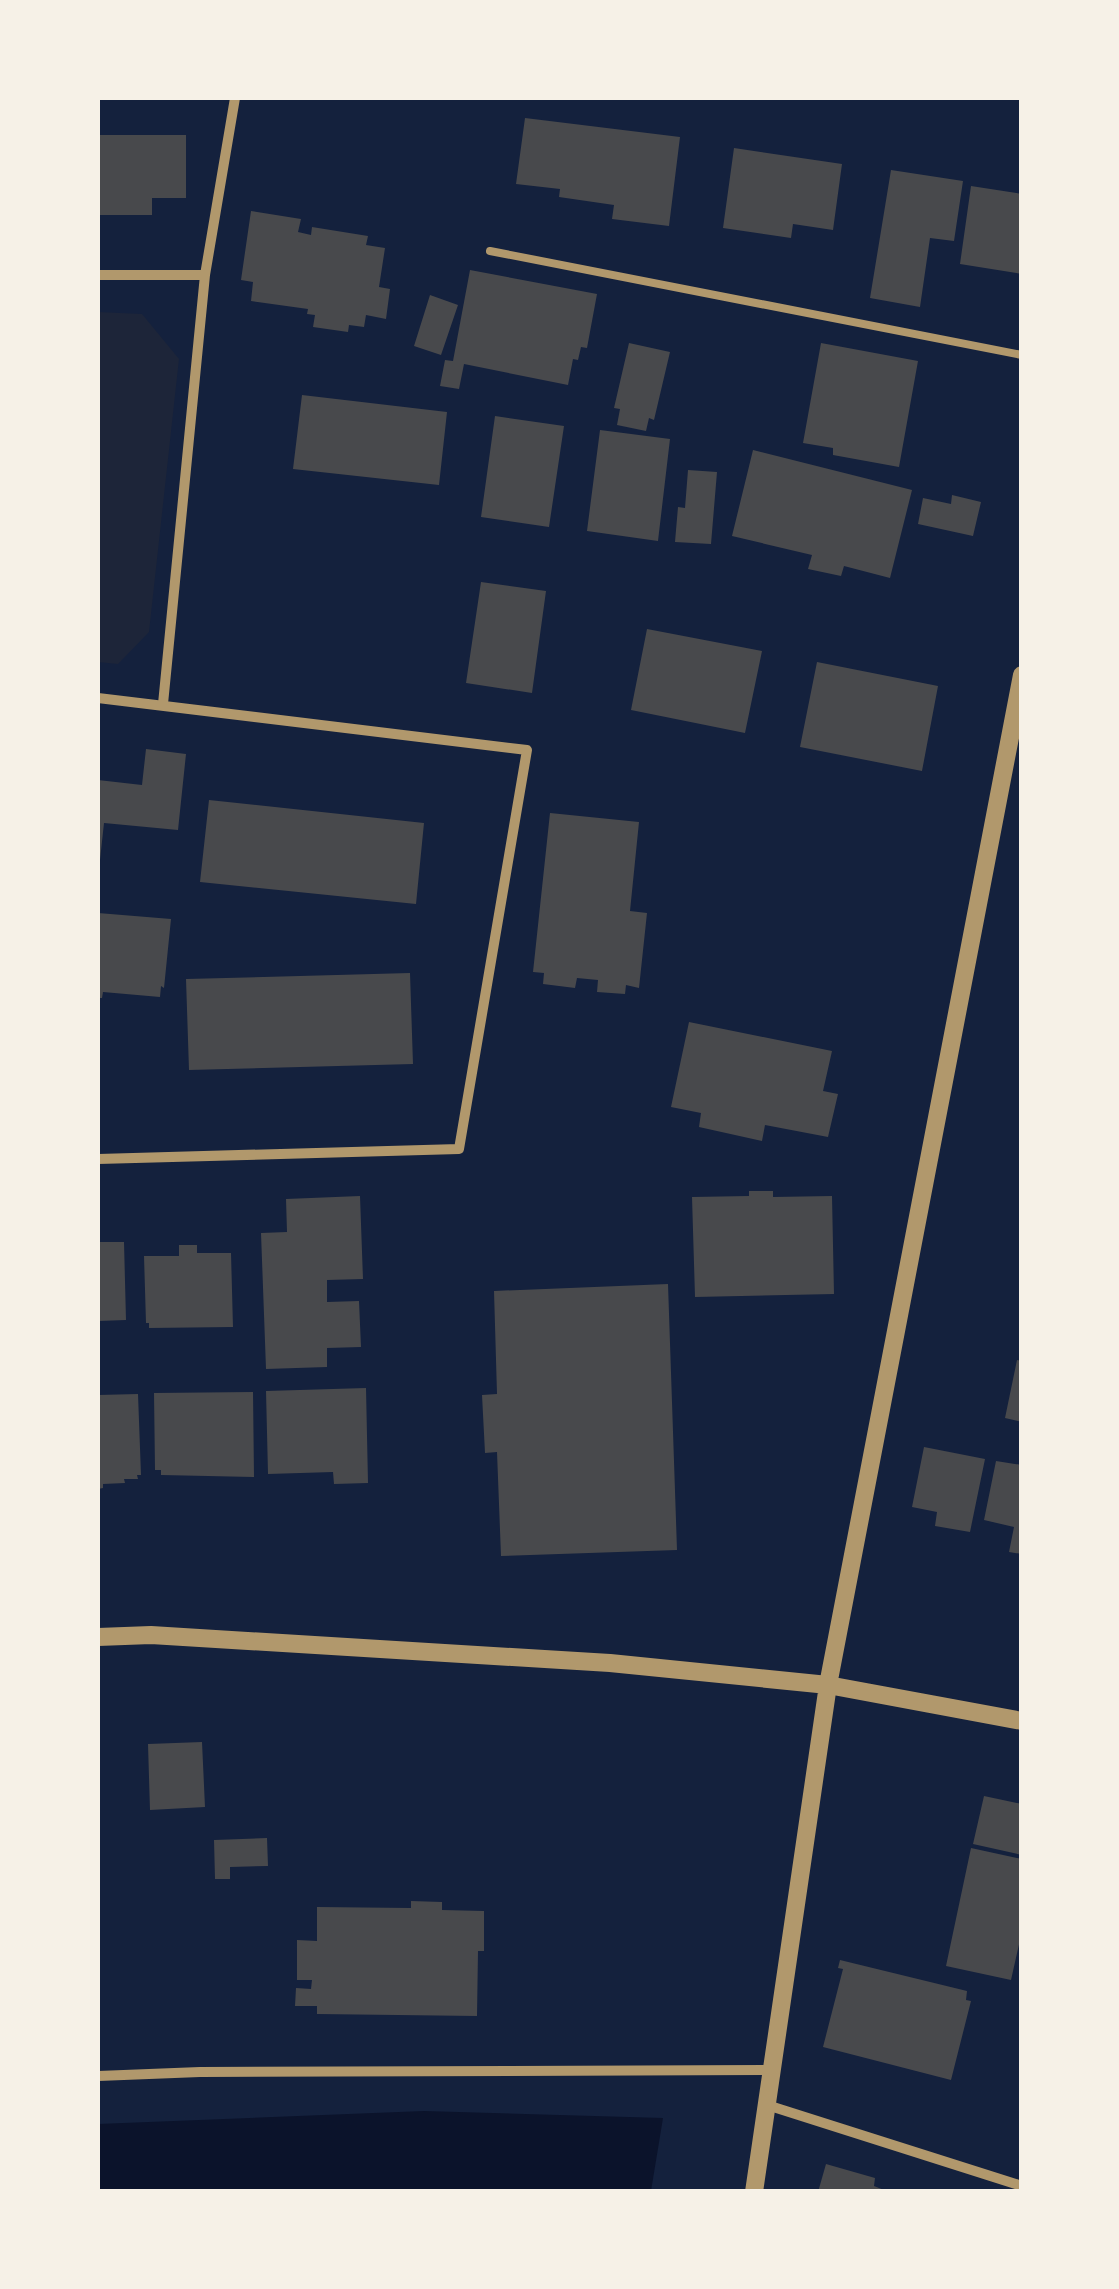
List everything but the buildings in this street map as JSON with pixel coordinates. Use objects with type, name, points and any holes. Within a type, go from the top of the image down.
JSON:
[{"type":"street","points":[[163,704],[205,275],[235,98]]},
{"type":"street","points":[[98,275],[205,275]]},
{"type":"street","points":[[754,2192],[828,1685],[1022,675]]},
{"type":"street","points":[[98,698],[526,750],[459,1149],[98,1159]]},
{"type":"street","points":[[98,1636],[151,1635],[610,1663],[828,1685],[1022,1721]]},
{"type":"street","points":[[98,2076],[200,2072],[772,2070]]},
{"type":"street","points":[[766,2105],[1022,2186]]},
{"type":"lane","points":[[490,250],[1022,355]]},
{"type":"shaded area","points":[[98,312],[142,314],[179,359],[149,632],[118,664],[98,662]]},
{"type":"shaded area","points":[[424,2111],[663,2118],[651,2191],[98,2191],[98,2124]]}]
